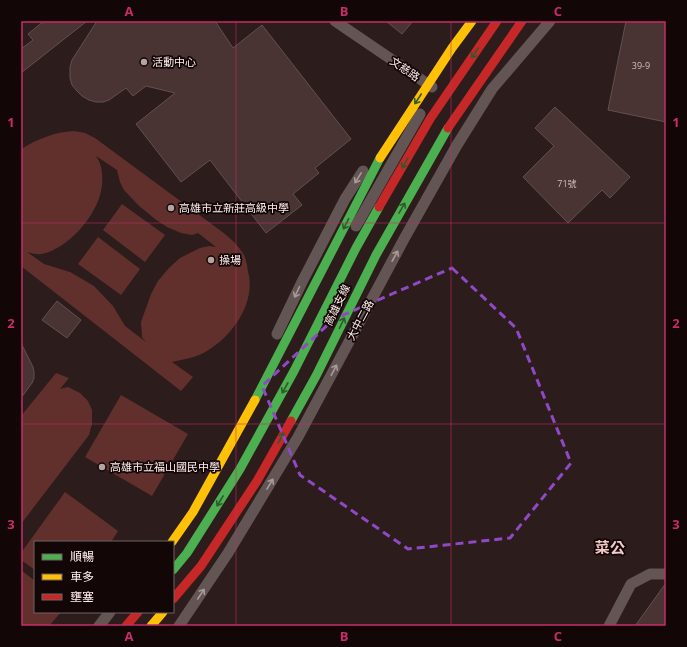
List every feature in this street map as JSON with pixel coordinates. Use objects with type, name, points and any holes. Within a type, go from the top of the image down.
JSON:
[{"type":"highway","points":[[173,541],[193,512],[245,419],[379,159],[471,21]]},
{"type":"highway","name":"高雄支線","points":[[174,569],[187,552],[240,469],[294,371],[356,248],[430,119],[497,21]]},
{"type":"highway","name":"高雄支線","points":[[174,599],[200,566],[257,481],[316,376],[376,255],[446,132],[522,21]]},
{"type":"highway","points":[[174,607],[200,566]]},
{"type":"highway","points":[[126,626],[137,613]]},
{"type":"highway","points":[[151,626],[162,613]]},
{"type":"highway","points":[[162,626],[170,613]]},
{"type":"street","name":"文慈路","points":[[335,21],[475,116]]},
{"type":"street","points":[[165,541],[236,422],[302,282],[345,199],[420,80],[471,21]]},
{"type":"street","points":[[174,549],[192,522],[281,363],[339,254],[434,89],[471,21]]},
{"type":"street","name":"大中二路","points":[[179,626],[228,553],[298,437],[404,239],[475,116],[492,89],[550,21]]},
{"type":"street","points":[[609,626],[631,584],[650,574],[666,574]]},
{"type":"street","points":[[99,626],[109,613]]},
{"type":"street","points":[[119,626],[130,613]]},
{"type":"highlighted area","points":[[452,268],[516,328],[571,463],[510,538],[408,549],[300,475],[262,386],[334,319]]},
{"type":"shaded area","name":"操場","points":[[74,131],[85,133],[95,138],[224,233],[244,254],[247,263],[250,287],[244,309],[233,328],[216,345],[199,355],[172,362],[193,377],[181,391],[21,266],[21,149],[46,137]],"holes":[[[96,156],[117,170],[124,190],[138,205],[155,219],[167,227],[181,233],[192,235],[198,233],[216,247],[209,246],[200,248],[180,258],[158,281],[151,294],[141,322],[142,337],[146,342],[125,326],[113,306],[94,286],[70,272],[44,264],[27,252],[42,254],[52,251],[70,239],[87,221],[98,201],[102,187],[101,168]]]},
{"type":"shaded area","points":[[122,204],[165,235],[145,262],[103,230]]},
{"type":"shaded area","points":[[98,237],[140,269],[121,295],[78,264]]},
{"type":"shaded area","points":[[56,373],[69,378],[60,389],[68,387],[80,393],[88,401],[92,410],[92,424],[89,435],[21,524],[21,416]]},
{"type":"shaded area","points":[[121,395],[188,434],[152,496],[85,457]]},
{"type":"shaded area","points":[[65,492],[118,531],[112,541],[34,541],[34,569],[21,560],[21,553]]},
{"type":"shaded area","points":[[21,570],[34,580],[34,613],[60,613],[49,626],[21,626]]},
{"type":"building","points":[[44,21],[87,21],[21,73],[21,49],[33,40],[28,34]]},
{"type":"building","points":[[97,21],[215,21],[233,48],[262,25],[351,139],[315,168],[319,173],[293,194],[302,205],[266,233],[210,160],[181,182],[136,124],[175,93],[146,86],[133,96],[126,88],[109,100],[96,102],[82,96],[72,85],[70,78],[70,67],[72,60]]},
{"type":"building","points":[[386,21],[413,21],[402,34]]},
{"type":"building","points":[[626,21],[666,21],[666,122],[608,110]]},
{"type":"building","points":[[555,107],[630,177],[610,198],[602,190],[568,223],[523,177],[554,146],[535,128]]},
{"type":"building","points":[[57,301],[81,320],[67,338],[42,320]]},
{"type":"building","points":[[21,343],[33,367],[34,378],[21,398]]},
{"type":"building","points":[[666,583],[666,626],[635,626]]},
{"type":"traffic: fast","points":[[291,421],[316,376],[376,255],[448,128]]},
{"type":"traffic: fast","points":[[255,400],[380,158]]},
{"type":"traffic: fast","points":[[174,569],[187,553],[240,469],[294,371],[356,248],[379,207]]},
{"type":"traffic: slow","points":[[380,158],[452,48],[472,21]]},
{"type":"traffic: slow","points":[[173,541],[193,512],[255,400]]},
{"type":"traffic: slow","points":[[151,626],[162,613]]},
{"type":"traffic: jam","points":[[379,207],[430,119],[497,21]]},
{"type":"traffic: jam","points":[[448,128],[522,21]]},
{"type":"traffic: jam","points":[[174,598],[201,566],[257,481],[291,421]]},
{"type":"traffic: jam","points":[[126,626],[137,613]]},
{"type":"place","name":"活動中心","points":[[144,62]]},
{"type":"place","name":"高雄市立新莊高級中學","points":[[171,208]]},
{"type":"place","name":"操場","points":[[211,260]]},
{"type":"place","name":"高雄市立福山國民中學","points":[[102,467]]},
{"type":"district","name":"菜公","points":[[610,548]]}]
